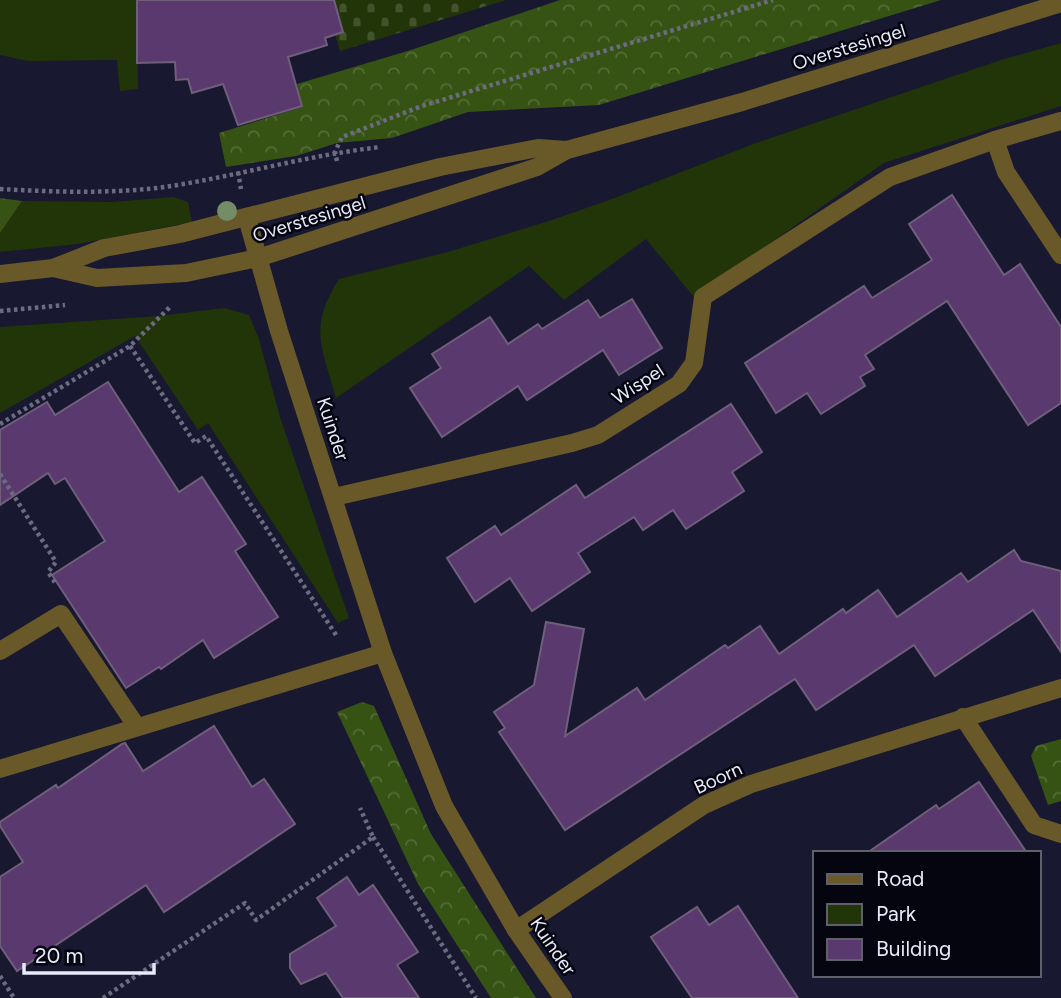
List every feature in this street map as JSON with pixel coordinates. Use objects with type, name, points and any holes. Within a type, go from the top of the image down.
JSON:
[{"type":"street","name":"Overstesingel","points":[[52,268],[97,278],[186,272],[258,258],[537,167],[567,150],[742,102],[1061,3]]},
{"type":"street","name":"Wispel","points":[[334,497],[598,435],[679,384],[694,363],[704,297],[890,177],[995,140],[1061,121]]},
{"type":"street","points":[[995,140],[1006,172],[1061,255]]},
{"type":"street","name":"Overstesingel","points":[[0,274],[52,268],[104,248],[247,218],[440,167],[538,148],[567,150]]},
{"type":"street","name":"Kuinder","points":[[247,218],[279,331],[383,653],[444,807],[516,930],[563,998]]},
{"type":"street","points":[[0,651],[61,614],[137,727]]},
{"type":"street","points":[[0,769],[383,653]]},
{"type":"street","name":"Boorn","points":[[516,930],[704,805],[751,784],[1061,688]]},
{"type":"street","points":[[963,717],[1034,825],[1061,834]]},
{"type":"path","points":[[335,152],[342,137],[422,106],[773,0]]},
{"type":"path","points":[[0,189],[69,193],[165,187],[238,172]]},
{"type":"path","points":[[0,424],[130,346],[175,302]]},
{"type":"path","points":[[130,346],[195,443],[206,436],[354,663]]},
{"type":"path","points":[[0,474],[56,562],[48,572]]},
{"type":"path","points":[[360,808],[373,837],[476,998]]},
{"type":"path","points":[[103,998],[245,903],[256,920],[373,837]]},
{"type":"path","points":[[0,976],[14,998]]},
{"type":"green space","points":[[0,0],[137,0],[138,89],[120,91],[117,60],[28,61],[0,55]]},
{"type":"green space","points":[[325,0],[506,0],[340,51]]},
{"type":"green space","points":[[560,0],[941,0],[599,105],[468,112],[392,138],[337,143],[296,156],[226,167],[219,133],[302,107],[297,84],[411,50]]},
{"type":"green space","points":[[1061,43],[1061,106],[884,163],[694,297],[646,239],[564,300],[529,266],[336,398],[323,351],[321,325],[323,311],[339,279],[448,252],[549,221],[756,143],[1004,59]]},
{"type":"green space","points":[[173,197],[188,202],[192,222],[78,244],[0,252],[0,233],[22,201],[113,202]]},
{"type":"green space","points":[[0,198],[22,201],[0,233]]},
{"type":"green space","points":[[224,308],[249,315],[259,339],[280,417],[349,618],[338,623],[208,423],[198,430],[135,336],[0,413],[0,327],[159,316]]},
{"type":"green space","points":[[362,702],[374,706],[431,834],[536,998],[491,998],[418,884],[337,712]]},
{"type":"green space","points":[[1061,739],[1061,801],[1048,805],[1031,756],[1036,746]]},
{"type":"building","points":[[137,0],[334,0],[343,32],[325,38],[327,45],[288,57],[302,106],[238,125],[223,84],[192,93],[188,79],[176,80],[175,62],[137,63]]},
{"type":"building","points":[[952,195],[1004,275],[1020,264],[1061,327],[1061,403],[1028,425],[947,301],[865,355],[874,369],[860,377],[865,386],[821,414],[807,393],[776,413],[745,363],[864,286],[872,298],[932,260],[909,224]]},
{"type":"building","points":[[632,299],[662,348],[619,375],[603,350],[527,400],[518,386],[442,437],[410,388],[441,368],[432,354],[490,317],[508,344],[538,324],[542,329],[588,300],[600,318]]},
{"type":"building","points":[[108,382],[179,492],[202,477],[246,544],[235,551],[278,617],[214,658],[203,640],[161,669],[159,667],[126,688],[52,575],[105,541],[65,478],[55,484],[48,473],[0,505],[0,430],[47,402],[55,415]]},
{"type":"building","points":[[731,404],[762,452],[732,472],[744,491],[686,529],[673,510],[643,530],[634,517],[578,553],[590,572],[532,611],[510,578],[475,602],[447,558],[495,526],[501,535],[576,485],[585,498]]},
{"type":"building","points":[[1014,550],[1021,561],[1061,571],[1061,652],[1033,610],[935,676],[914,645],[816,710],[795,679],[565,830],[499,732],[505,728],[494,712],[534,685],[546,622],[584,629],[565,736],[637,688],[645,700],[725,645],[728,648],[760,626],[779,654],[843,609],[846,613],[878,590],[897,617],[961,573],[968,582]]},
{"type":"building","points":[[214,726],[252,787],[264,779],[295,824],[164,912],[146,885],[17,971],[0,946],[0,877],[23,862],[0,822],[56,785],[58,788],[122,744],[125,743],[143,771]]},
{"type":"building","points":[[979,782],[1026,851],[870,851],[936,805],[939,809]]},
{"type":"building","points":[[347,877],[359,895],[373,885],[418,952],[397,965],[419,998],[343,998],[326,973],[301,984],[290,968],[290,954],[336,926],[317,898]]},
{"type":"building","points":[[738,906],[798,998],[692,998],[651,937],[697,907],[709,925]]}]
